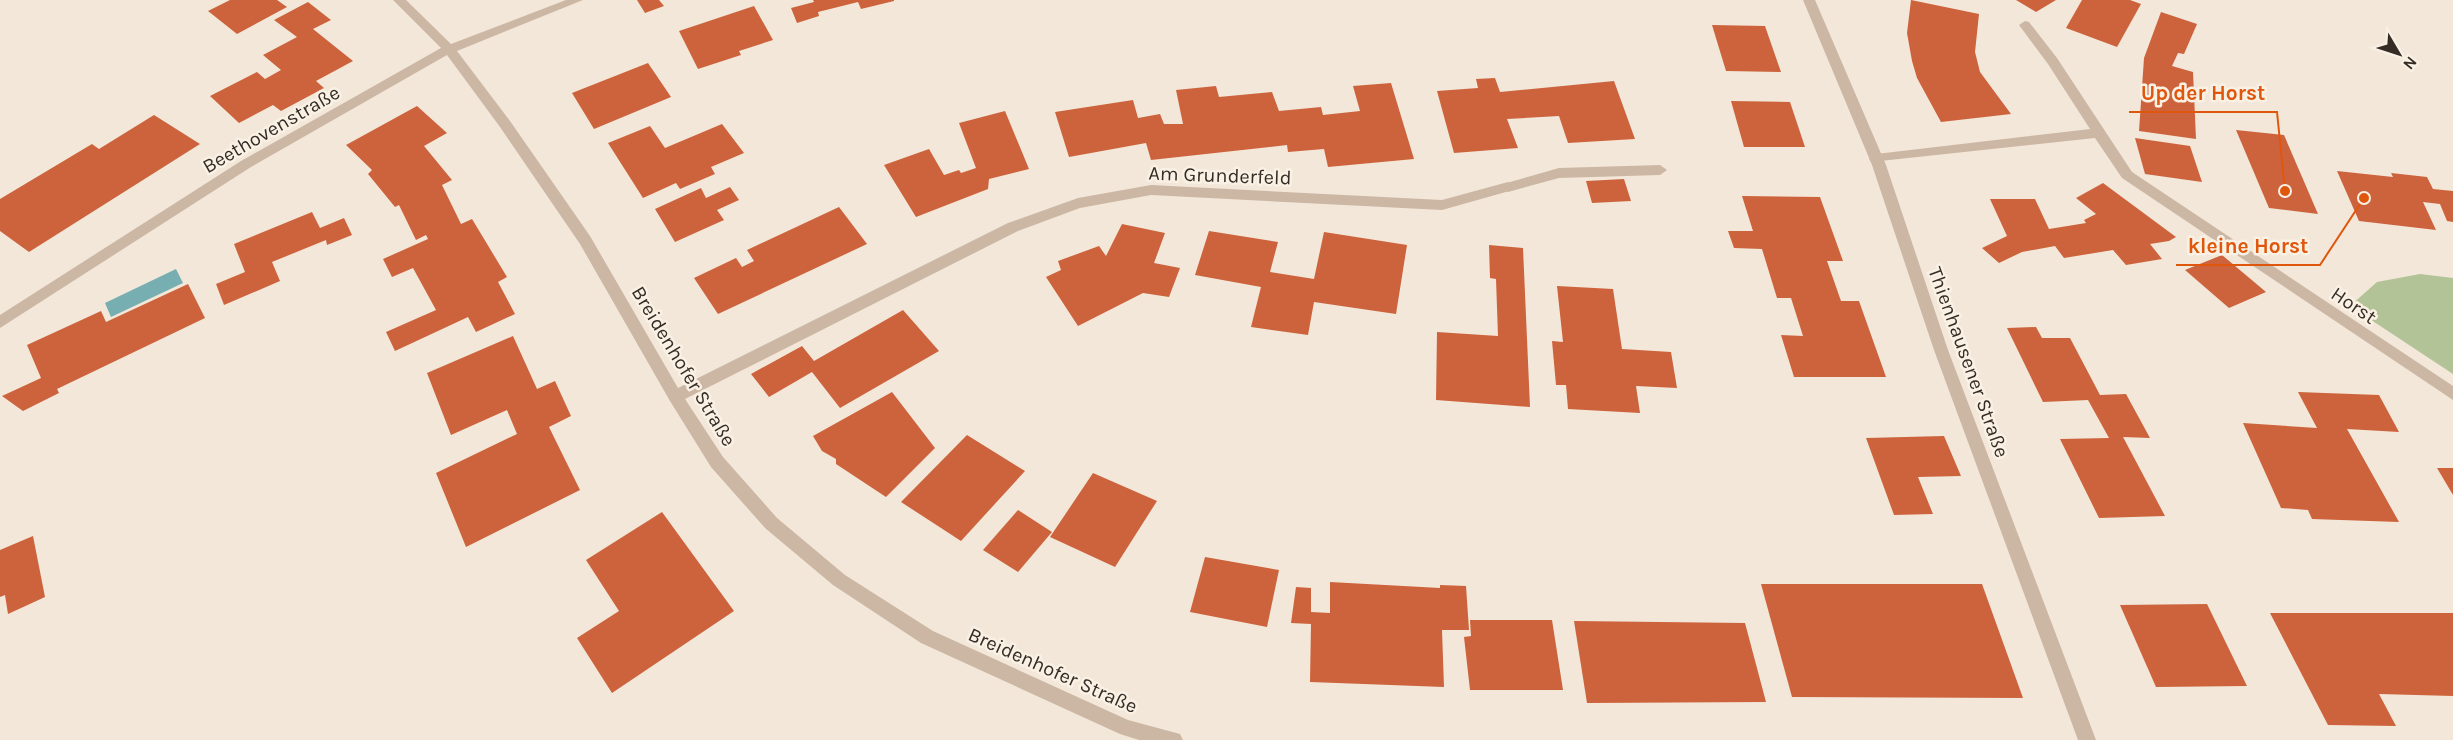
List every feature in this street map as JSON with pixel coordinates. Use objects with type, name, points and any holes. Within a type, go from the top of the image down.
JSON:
[{"type":"street","name":"Breidenhofer Straße","points":[[399,0],[448,49],[505,124],[585,240],[675,397],[717,462],[771,523],[839,580],[927,637],[1126,728],[1174,740]]},
{"type":"street","name":"Beethovenstraße","points":[[0,322],[246,164],[448,49],[577,0]]},
{"type":"street","name":"Thienhausener Straße","points":[[1809,0],[1876,159],[1941,350],[2087,740]]},
{"type":"street","name":"Horst","points":[[2025,25],[2046,50],[2097,133],[2127,175],[2453,394]]},
{"type":"street","points":[[1876,159],[2097,133]]},
{"type":"street","name":"Am Grunderfeld","points":[[675,397],[1013,227],[1078,204],[1151,190],[1442,205],[1559,173],[1660,170]]},
{"type":"green space","points":[[2420,274],[2453,278],[2453,374],[2350,306],[2377,282]]},
{"type":"water","points":[[176,269],[183,283],[111,317],[105,303]]},
{"type":"building","points":[[230,0],[277,0],[287,7],[237,34],[208,11]]},
{"type":"building","points":[[637,0],[659,0],[664,6],[645,13]]},
{"type":"building","points":[[813,0],[894,1],[861,9],[858,2],[818,12],[819,16],[797,23],[791,8],[814,2]]},
{"type":"building","points":[[1911,0],[1979,14],[1975,52],[1980,72],[2011,114],[1941,122],[1917,78],[1912,61],[1907,33]]},
{"type":"building","points":[[2016,0],[2056,0],[2036,12]]},
{"type":"building","points":[[2082,0],[2130,0],[2141,4],[2117,47],[2066,28]]},
{"type":"building","points":[[308,2],[331,20],[313,29],[353,61],[316,81],[324,88],[281,111],[273,105],[239,123],[210,96],[257,72],[265,79],[281,70],[263,55],[297,37],[274,20]]},
{"type":"building","points":[[754,6],[773,40],[739,51],[741,55],[698,69],[679,31]]},
{"type":"building","points":[[2161,12],[2197,24],[2184,54],[2178,53],[2172,66],[2193,72],[2196,139],[2139,131],[2144,58]]},
{"type":"building","points":[[1712,25],[1765,26],[1781,72],[1726,71]]},
{"type":"building","points":[[648,63],[671,97],[594,129],[572,93]]},
{"type":"building","points":[[1495,78],[1500,92],[1614,81],[1635,139],[1568,143],[1559,116],[1507,119],[1518,148],[1454,153],[1437,91],[1478,88],[1476,79]]},
{"type":"building","points":[[1391,83],[1414,159],[1328,167],[1324,149],[1288,152],[1287,145],[1151,160],[1146,143],[1069,157],[1055,112],[1133,100],[1138,118],[1160,114],[1164,124],[1183,124],[1176,90],[1216,86],[1219,97],[1272,92],[1279,111],[1321,107],[1323,115],[1360,111],[1353,86]]},
{"type":"building","points":[[1731,101],[1790,102],[1805,147],[1744,147]]},
{"type":"building","points":[[417,106],[447,133],[424,146],[452,180],[442,185],[461,224],[472,219],[507,277],[498,282],[515,314],[476,332],[468,317],[395,351],[386,332],[436,310],[413,268],[392,277],[383,259],[428,239],[426,235],[416,240],[399,205],[395,207],[368,174],[372,170],[346,145]]},
{"type":"building","points":[[1005,111],[1029,169],[989,179],[988,189],[916,217],[884,165],[929,149],[944,175],[976,168],[959,123]]},
{"type":"building","points":[[154,115],[200,144],[29,252],[0,231],[0,199],[92,144],[99,149]]},
{"type":"building","points":[[722,124],[744,153],[711,167],[715,174],[680,189],[676,183],[643,198],[608,143],[650,126],[665,148]]},
{"type":"building","points":[[2236,130],[2284,135],[2318,214],[2269,208]]},
{"type":"building","points":[[2135,138],[2190,146],[2202,182],[2145,174]]},
{"type":"building","points":[[2337,171],[2393,177],[2391,173],[2427,177],[2433,189],[2453,191],[2453,222],[2447,221],[2440,204],[2423,202],[2436,230],[2359,221]]},
{"type":"building","points":[[1624,179],[1631,201],[1592,203],[1586,181]]},
{"type":"building","points":[[2103,183],[2176,237],[2169,241],[2150,244],[2162,259],[2126,265],[2113,250],[2064,258],[2055,246],[2022,252],[1999,263],[1982,248],[2007,236],[1990,199],[2035,199],[2049,229],[2086,223],[2084,220],[2096,214],[2076,198]]},
{"type":"building","points":[[730,187],[739,200],[717,210],[724,220],[675,242],[655,209],[701,188],[706,198]]},
{"type":"building","points":[[1742,196],[1820,197],[1843,261],[1827,261],[1841,301],[1859,301],[1886,377],[1794,377],[1781,335],[1803,336],[1791,298],[1777,298],[1762,249],[1734,248],[1728,231],[1753,231]]},
{"type":"building","points":[[839,207],[867,244],[718,314],[694,278],[736,258],[742,267],[754,261],[747,250]]},
{"type":"building","points":[[312,212],[320,228],[344,218],[352,235],[327,245],[326,240],[272,262],[280,281],[224,305],[216,284],[245,272],[234,244]]},
{"type":"building","points":[[1122,224],[1165,233],[1154,263],[1180,268],[1169,297],[1143,293],[1078,326],[1046,277],[1061,270],[1058,261],[1099,246],[1106,256]]},
{"type":"building","points":[[1209,231],[1278,242],[1270,272],[1314,279],[1324,232],[1407,245],[1396,314],[1314,302],[1308,335],[1251,327],[1261,287],[1195,275]]},
{"type":"building","points":[[1489,245],[1523,248],[1530,407],[1436,400],[1437,332],[1498,336],[1496,279],[1490,278]]},
{"type":"building","points":[[2222,255],[2266,292],[2229,308],[2185,270]]},
{"type":"building","points":[[188,284],[205,318],[57,389],[59,393],[23,411],[2,396],[41,378],[27,345],[101,311],[106,322]]},
{"type":"building","points":[[1557,286],[1613,289],[1622,349],[1671,352],[1677,388],[1636,386],[1640,413],[1568,409],[1566,385],[1556,385],[1552,341],[1563,342]]},
{"type":"building","points":[[903,310],[939,351],[840,408],[812,372],[769,397],[751,374],[802,346],[814,361]]},
{"type":"building","points":[[2036,327],[2042,338],[2070,338],[2100,395],[2126,394],[2150,438],[2123,437],[2165,516],[2099,518],[2060,439],[2109,438],[2088,400],[2043,402],[2007,328]]},
{"type":"building","points":[[513,336],[537,389],[555,381],[571,416],[549,427],[580,490],[466,547],[436,473],[517,434],[507,410],[451,435],[427,373]]},
{"type":"building","points":[[892,392],[935,448],[886,497],[836,464],[836,459],[822,451],[813,436]]},
{"type":"building","points":[[2298,392],[2379,395],[2399,432],[2347,429],[2399,522],[2312,519],[2308,510],[2281,508],[2243,423],[2317,428]]},
{"type":"building","points":[[967,435],[1025,471],[961,541],[901,502]]},
{"type":"building","points":[[1944,436],[1961,476],[1918,477],[1933,514],[1894,515],[1866,438]]},
{"type":"building","points":[[2437,468],[2453,468],[2453,495]]},
{"type":"building","points":[[1093,473],[1157,501],[1115,567],[1050,537]]},
{"type":"building","points":[[1018,510],[1052,532],[1018,572],[983,550]]},
{"type":"building","points":[[662,512],[734,611],[612,693],[577,638],[619,611],[586,560]]},
{"type":"building","points":[[33,536],[45,597],[8,614],[5,595],[0,597],[0,550]]},
{"type":"building","points":[[1205,557],[1279,570],[1267,627],[1190,612]]},
{"type":"building","points":[[1330,582],[1440,588],[1440,585],[1466,586],[1469,630],[1442,630],[1444,687],[1310,682],[1311,624],[1291,623],[1296,587],[1311,588],[1311,612],[1330,613]]},
{"type":"building","points":[[1761,584],[1982,584],[2023,698],[1792,697]]},
{"type":"building","points":[[2207,604],[2247,686],[2156,687],[2120,605]]},
{"type":"building","points":[[2270,613],[2453,613],[2453,696],[2379,694],[2396,726],[2328,725]]},
{"type":"building","points":[[1470,620],[1552,620],[1563,690],[1470,690],[1464,637],[1471,636]]},
{"type":"building","points":[[1574,621],[1745,623],[1766,702],[1587,703]]},
{"type":"place","name":"Up der Horst","points":[[2285,191]]},
{"type":"place","name":"kleine Horst","points":[[2364,198]]}]
